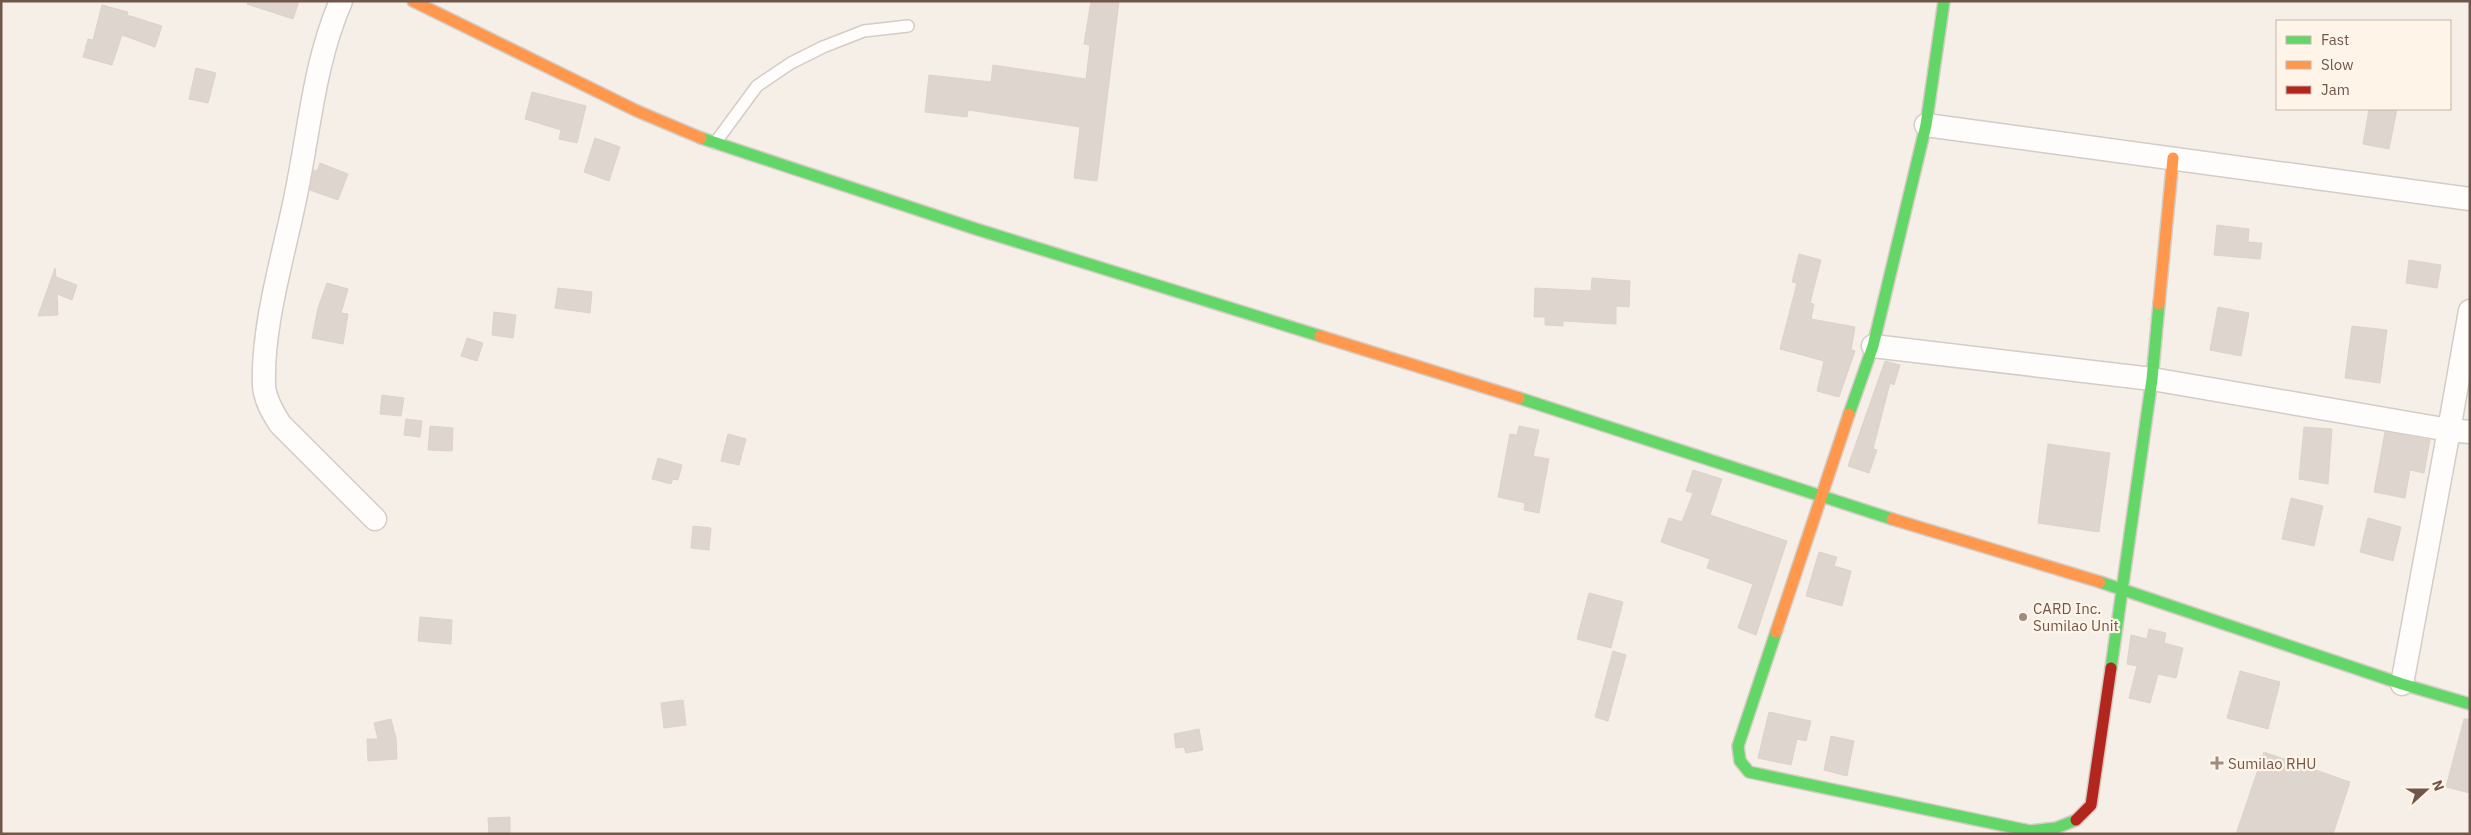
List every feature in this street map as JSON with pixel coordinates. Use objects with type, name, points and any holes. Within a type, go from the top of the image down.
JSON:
[{"type":"street","points":[[341,1],[326,43],[319,72],[295,203],[276,280],[265,360],[264,388],[269,407],[280,424],[375,519]]},
{"type":"street","points":[[413,1],[637,111],[715,144],[986,232],[1450,375],[1979,547],[2123,589],[2402,684],[2470,704]]},
{"type":"street","points":[[1944,1],[1926,125],[1873,346],[1821,495],[1738,746],[1738,756],[1744,768],[1749,772],[2030,831],[2058,828],[2073,823],[2083,816],[2091,805],[2152,379],[2173,158]]},
{"type":"street","points":[[1926,125],[2470,199]]},
{"type":"street","points":[[2402,684],[2460,431],[2470,311]]},
{"type":"street","points":[[1873,346],[2152,379],[2460,431]]},
{"type":"lane","points":[[715,144],[757,86],[790,63],[823,47],[864,31],[908,26]]},
{"type":"building","points":[[248,1],[299,1],[293,19],[247,4]]},
{"type":"building","points":[[1091,1],[1119,1],[1097,181],[1074,178],[1080,127],[968,110],[967,117],[925,112],[929,75],[991,82],[993,65],[1086,79],[1090,45],[1084,44]]},
{"type":"building","points":[[102,5],[128,12],[127,15],[162,26],[155,47],[122,35],[112,65],[83,57],[88,39],[93,40]]},
{"type":"building","points":[[196,68],[216,73],[208,103],[189,99]]},
{"type":"building","points":[[532,92],[586,106],[577,143],[559,139],[561,130],[525,119]]},
{"type":"building","points":[[2369,110],[2397,110],[2389,149],[2363,144]]},
{"type":"building","points":[[595,138],[620,147],[609,181],[584,172]]},
{"type":"building","points":[[320,163],[348,174],[338,200],[310,190],[314,170],[317,171]]},
{"type":"building","points":[[2217,225],[2249,229],[2248,242],[2262,243],[2260,259],[2214,255]]},
{"type":"building","points":[[1799,254],[1821,260],[1810,303],[1814,304],[1811,319],[1855,327],[1851,350],[1855,351],[1839,397],[1817,391],[1824,361],[1780,349],[1797,283],[1792,282]]},
{"type":"building","points":[[2409,260],[2441,265],[2437,288],[2406,283]]},
{"type":"building","points":[[55,268],[56,277],[77,285],[72,300],[57,294],[58,315],[38,316]]},
{"type":"building","points":[[1592,278],[1630,281],[1629,307],[1616,306],[1616,324],[1563,321],[1563,326],[1545,325],[1545,317],[1534,317],[1535,288],[1591,291]]},
{"type":"building","points":[[327,283],[348,289],[341,313],[348,314],[343,344],[312,338],[318,308]]},
{"type":"building","points":[[558,288],[592,292],[590,313],[555,308]]},
{"type":"building","points":[[2218,307],[2249,313],[2241,356],[2210,350]]},
{"type":"building","points":[[494,312],[516,315],[513,338],[492,335]]},
{"type":"building","points":[[2352,326],[2387,330],[2380,383],[2345,378]]},
{"type":"building","points":[[467,338],[483,343],[477,361],[461,356]]},
{"type":"building","points":[[1885,361],[1900,365],[1894,385],[1890,383],[1873,449],[1877,450],[1869,473],[1848,466]]},
{"type":"building","points":[[382,395],[404,398],[401,416],[380,414]]},
{"type":"building","points":[[406,419],[422,421],[420,437],[404,435]]},
{"type":"building","points":[[430,426],[453,428],[452,451],[428,450]]},
{"type":"building","points":[[1519,426],[1539,430],[1533,456],[1549,459],[1539,513],[1524,510],[1525,503],[1498,497],[1510,434],[1517,435]]},
{"type":"building","points":[[2304,427],[2332,429],[2328,484],[2299,479]]},
{"type":"building","points":[[2385,432],[2430,440],[2424,473],[2410,470],[2405,498],[2374,492]]},
{"type":"building","points":[[728,434],[746,439],[739,465],[721,461]]},
{"type":"building","points":[[2048,444],[2110,453],[2099,532],[2038,523]]},
{"type":"building","points":[[658,458],[682,465],[678,480],[673,479],[671,484],[652,479]]},
{"type":"building","points":[[1693,470],[1722,479],[1710,515],[1787,541],[1756,635],[1738,628],[1753,584],[1707,568],[1710,559],[1661,542],[1669,518],[1682,522],[1693,493],[1686,491]]},
{"type":"building","points":[[2291,498],[2323,506],[2314,546],[2282,539]]},
{"type":"building","points":[[2368,518],[2401,527],[2393,561],[2360,552]]},
{"type":"building","points":[[693,526],[711,528],[709,550],[691,548]]},
{"type":"building","points":[[1819,552],[1837,557],[1834,566],[1851,571],[1842,606],[1806,596]]},
{"type":"building","points":[[1589,593],[1623,602],[1611,648],[1577,639]]},
{"type":"building","points":[[420,617],[452,620],[451,644],[418,641]]},
{"type":"building","points":[[2149,629],[2166,633],[2164,643],[2183,648],[2176,678],[2158,674],[2150,703],[2129,698],[2137,666],[2127,664],[2131,635],[2147,639]]},
{"type":"building","points":[[1613,651],[1626,655],[1608,721],[1595,717]]},
{"type":"building","points":[[2240,671],[2280,682],[2268,729],[2227,718]]},
{"type":"building","points":[[683,700],[686,725],[664,728],[661,703]]},
{"type":"building","points":[[1769,712],[1811,721],[1806,741],[1797,739],[1791,765],[1758,758]]},
{"type":"building","points":[[391,719],[396,738],[397,759],[368,761],[367,739],[378,739],[374,723]]},
{"type":"building","points":[[2464,719],[2470,719],[2470,793],[2446,787]]},
{"type":"building","points":[[1199,729],[1203,750],[1186,753],[1184,747],[1176,748],[1174,734]]},
{"type":"building","points":[[1831,736],[1854,741],[1847,776],[1824,770]]},
{"type":"building","points":[[2264,752],[2350,782],[2333,834],[2236,834]]},
{"type":"building","points":[[510,817],[510,834],[489,834],[488,818]]},
{"type":"traffic: fast","points":[[1849,414],[1873,346],[1926,125],[1944,1]]},
{"type":"traffic: fast","points":[[701,138],[976,229],[1320,336]]},
{"type":"traffic: fast","points":[[2111,668],[2152,379],[2159,304]]},
{"type":"traffic: fast","points":[[1519,398],[1892,519]]},
{"type":"traffic: fast","points":[[2100,582],[2402,684],[2470,704]]},
{"type":"traffic: fast","points":[[1776,632],[1738,746],[1740,761],[1749,772],[2030,831],[2056,828],[2076,820]]},
{"type":"traffic: slow","points":[[413,1],[637,111],[701,138]]},
{"type":"traffic: slow","points":[[2159,304],[2173,158]]},
{"type":"traffic: slow","points":[[1320,336],[1519,398]]},
{"type":"traffic: slow","points":[[1776,632],[1849,414]]},
{"type":"traffic: slow","points":[[1892,519],[2100,582]]},
{"type":"traffic: jam","points":[[2076,820],[2091,805],[2111,668]]},
{"type":"place","name":"CARD Inc. Sumilao Unit","points":[[2023,617]]},
{"type":"place","name":"Sumilao RHU","points":[[2217,763]]}]
